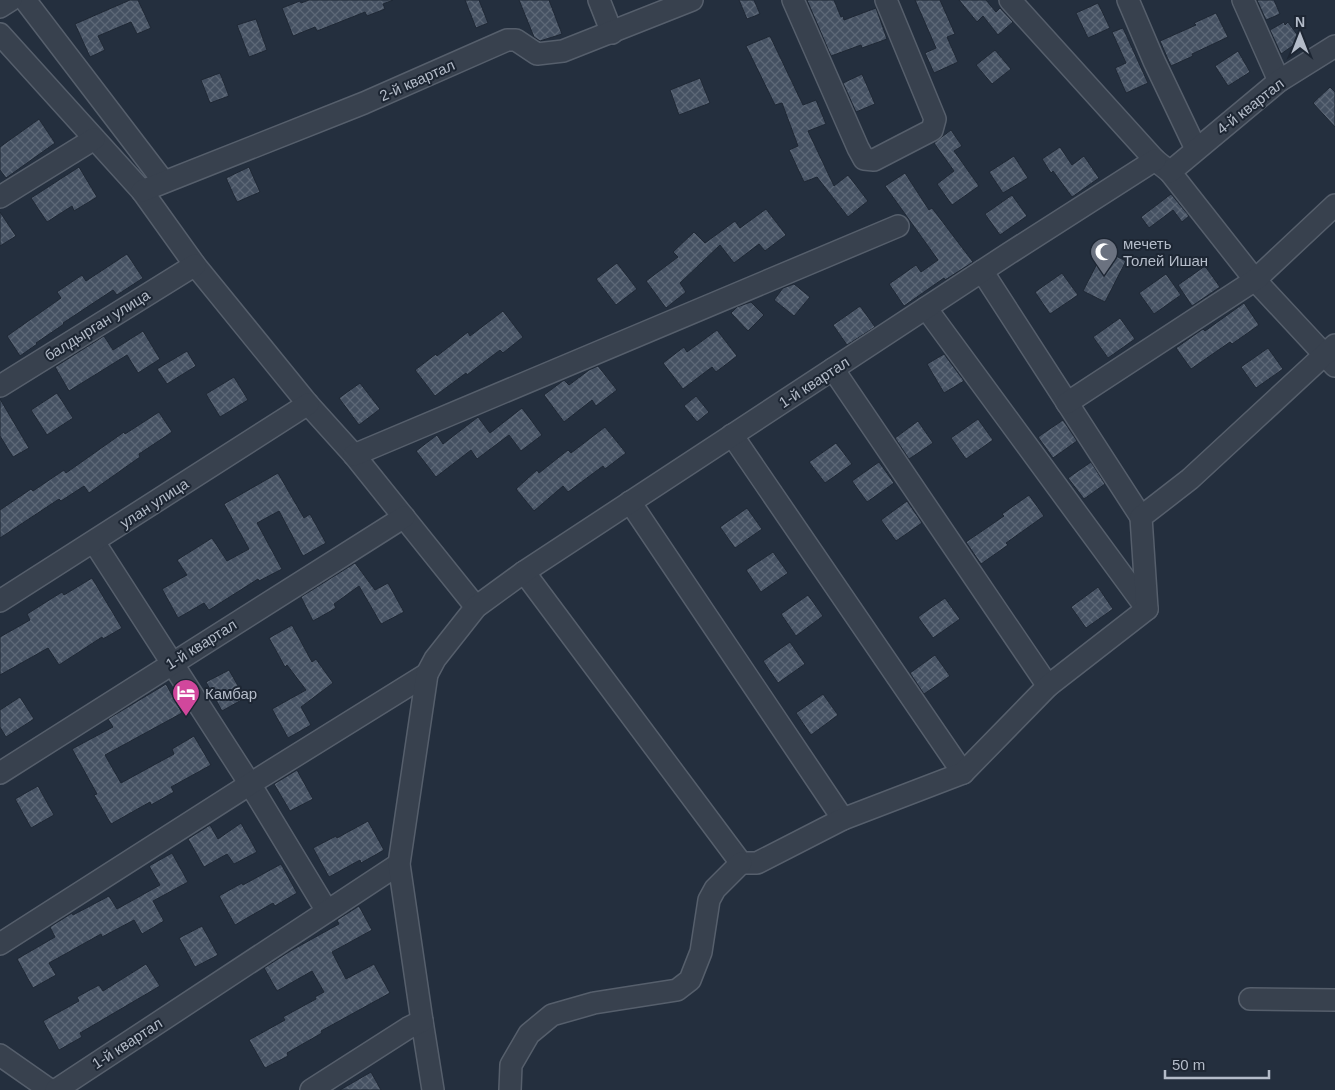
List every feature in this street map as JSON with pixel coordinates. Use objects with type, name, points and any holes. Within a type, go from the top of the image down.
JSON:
[{"type":"street","points":[[0,6],[11,0]]},
{"type":"street","points":[[25,0],[164,182]]},
{"type":"street","points":[[599,0],[612,33]]},
{"type":"street","name":"2-й квартал","points":[[142,191],[364,103],[507,40],[516,40],[537,54],[545,55],[563,51],[612,33],[692,0]]},
{"type":"street","points":[[793,0],[858,148],[864,159],[874,160],[932,130],[935,119],[886,0]]},
{"type":"street","points":[[1010,0],[1162,166],[1255,280],[1332,356],[1190,479],[1141,517]]},
{"type":"street","points":[[1128,0],[1154,61],[1196,149]]},
{"type":"street","points":[[1243,0],[1279,81]]},
{"type":"street","points":[[0,34],[142,191],[195,265],[308,404],[354,455],[476,607]]},
{"type":"street","name":"4-й квартал","points":[[1162,166],[1196,149],[1279,81],[1335,46]]},
{"type":"street","points":[[0,197],[94,138]]},
{"type":"street","name":"1-й квартал","points":[[426,674],[435,659],[476,607],[524,572],[982,271],[1162,166]]},
{"type":"street","points":[[1067,403],[1255,280],[1335,205]]},
{"type":"street","points":[[354,455],[898,226]]},
{"type":"street","name":"балдырган улица","points":[[0,386],[195,265]]},
{"type":"street","points":[[982,271],[1141,517],[1147,609]]},
{"type":"street","points":[[926,308],[1147,609]]},
{"type":"street","points":[[833,369],[1048,686]]},
{"type":"street","name":"улан улица","points":[[0,601],[308,404]]},
{"type":"street","points":[[732,435],[963,773]]},
{"type":"street","points":[[630,502],[843,819]]},
{"type":"street","name":"1-й квартал","points":[[0,773],[404,517]]},
{"type":"street","points":[[94,542],[250,784],[327,912]]},
{"type":"street","points":[[524,572],[740,864]]},
{"type":"street","points":[[510,1090],[511,1065],[529,1034],[552,1015],[594,1003],[677,990],[690,980],[700,952],[709,900],[715,889],[740,864],[757,864],[843,819],[963,773],[1048,686],[1147,609]]},
{"type":"street","points":[[0,944],[426,674]]},
{"type":"street","points":[[426,674],[399,864],[432,1090]]},
{"type":"street","name":"1-й квартал","points":[[56,1090],[399,864]]},
{"type":"street","points":[[1250,998],[1335,1000]]},
{"type":"street","points":[[311,1090],[422,1021]]},
{"type":"street","points":[[0,1055],[50,1090]]},
{"type":"building","points":[[130,0],[138,0],[151,28],[137,34],[131,22],[98,36],[105,50],[90,57],[75,24]]},
{"type":"building","points":[[309,0],[393,0],[383,4],[385,9],[367,16],[365,12],[317,31],[315,27],[293,36],[282,8],[300,1],[301,3]]},
{"type":"building","points":[[465,0],[479,0],[488,23],[476,28]]},
{"type":"building","points":[[519,0],[549,0],[562,34],[540,41],[534,37]]},
{"type":"building","points":[[739,0],[754,0],[760,14],[747,19]]},
{"type":"building","points":[[807,0],[834,0],[844,20],[876,8],[887,39],[862,48],[861,45],[831,56]]},
{"type":"building","points":[[915,0],[940,0],[955,34],[947,37],[958,62],[934,73],[925,53],[936,48]]},
{"type":"building","points":[[959,0],[986,0],[996,12],[1000,8],[1013,22],[998,35],[983,16],[977,22]]},
{"type":"building","points":[[1257,0],[1274,0],[1280,14],[1266,20]]},
{"type":"building","points":[[1098,3],[1110,28],[1088,38],[1076,13]]},
{"type":"building","points":[[1216,13],[1228,37],[1171,66],[1160,41],[1196,25],[1194,23]]},
{"type":"building","points":[[256,19],[267,50],[249,57],[237,25]]},
{"type":"building","points":[[1284,22],[1285,25],[1288,22],[1301,40],[1281,54],[1270,30]]},
{"type":"building","points":[[1123,28],[1148,83],[1126,93],[1115,68],[1126,63],[1112,32]]},
{"type":"building","points":[[770,36],[803,105],[816,100],[826,124],[808,131],[834,186],[848,175],[868,201],[848,217],[817,177],[804,182],[789,150],[798,146],[782,103],[775,105],[746,46]]},
{"type":"building","points":[[995,50],[1011,69],[992,84],[976,65]]},
{"type":"building","points":[[1238,51],[1250,72],[1228,86],[1215,66]]},
{"type":"building","points":[[220,73],[229,96],[210,103],[201,80]]},
{"type":"building","points":[[862,74],[875,104],[856,112],[843,83]]},
{"type":"building","points":[[700,78],[710,103],[679,115],[670,90]]},
{"type":"building","points":[[1330,87],[1335,92],[1335,127],[1313,103]]},
{"type":"building","points":[[39,119],[55,143],[6,178],[0,170],[0,147]]},
{"type":"building","points":[[951,130],[962,146],[954,151],[979,186],[952,205],[937,184],[954,171],[934,143]]},
{"type":"building","points":[[1060,147],[1072,165],[1084,156],[1099,178],[1072,197],[1053,171],[1051,173],[1042,159]]},
{"type":"building","points":[[1014,156],[1028,178],[1003,193],[989,172]]},
{"type":"building","points":[[79,167],[97,197],[74,211],[72,206],[47,222],[31,198]]},
{"type":"building","points":[[249,167],[260,192],[237,202],[226,178]]},
{"type":"building","points":[[905,173],[929,210],[932,208],[973,262],[945,280],[944,278],[904,306],[889,284],[916,265],[921,272],[938,260],[885,186]]},
{"type":"building","points":[[1171,194],[1189,216],[1182,222],[1173,210],[1149,228],[1141,217]]},
{"type":"building","points":[[1012,195],[1027,216],[1000,235],[985,214]]},
{"type":"building","points":[[766,209],[786,235],[765,251],[759,244],[734,263],[720,245],[680,283],[686,292],[666,308],[646,281],[678,257],[673,252],[694,232],[705,243],[735,221],[740,228]]},
{"type":"building","points":[[0,212],[16,236],[0,246]]},
{"type":"building","name":"мечеть Толей Ишан","points":[[1104,250],[1126,261],[1105,302],[1083,291]]},
{"type":"building","points":[[127,254],[143,278],[117,295],[113,290],[63,323],[20,356],[7,336],[61,298],[57,292],[82,275],[86,281]]},
{"type":"building","points":[[617,263],[637,289],[616,305],[596,279]]},
{"type":"building","points":[[1205,266],[1220,287],[1192,306],[1178,285]]},
{"type":"building","points":[[1062,273],[1078,295],[1050,314],[1035,292]]},
{"type":"building","points":[[1166,274],[1181,295],[1154,314],[1139,293]]},
{"type":"building","points":[[794,284],[810,297],[794,316],[774,300],[783,288]]},
{"type":"building","points":[[751,302],[764,315],[748,331],[731,313],[737,307]]},
{"type":"building","points":[[1244,303],[1259,325],[1191,369],[1176,348],[1203,329],[1205,331]]},
{"type":"building","points":[[860,306],[875,327],[847,345],[833,325]]},
{"type":"building","points":[[503,311],[523,337],[503,353],[500,350],[435,396],[415,370],[468,332],[470,336]]},
{"type":"building","points":[[1120,318],[1135,339],[1108,358],[1093,337]]},
{"type":"building","points":[[717,330],[737,356],[716,372],[712,367],[683,389],[663,363],[684,347],[687,352]]},
{"type":"building","points":[[143,331],[160,359],[138,373],[127,355],[69,391],[55,367],[104,336],[113,350]]},
{"type":"building","points":[[1268,348],[1283,369],[1256,388],[1241,367]]},
{"type":"building","points":[[187,351],[196,366],[167,384],[157,369]]},
{"type":"building","points":[[944,354],[964,381],[944,393],[927,364]]},
{"type":"building","points":[[598,366],[617,390],[596,406],[592,400],[564,422],[544,395],[564,380],[569,385],[589,370]]},
{"type":"building","points":[[234,377],[248,400],[220,417],[206,394]]},
{"type":"building","points":[[360,383],[380,409],[359,425],[339,398]]},
{"type":"building","points":[[57,393],[73,418],[47,435],[31,410]]},
{"type":"building","points":[[696,396],[709,412],[697,422],[684,406]]},
{"type":"building","points":[[0,399],[29,448],[13,457],[0,436]]},
{"type":"building","points":[[522,408],[542,435],[521,451],[509,435],[477,459],[471,450],[436,477],[416,451],[437,435],[443,444],[478,417],[490,433]]},
{"type":"building","points":[[159,412],[172,432],[139,454],[140,457],[89,493],[84,486],[61,501],[59,499],[0,538],[0,510],[64,470],[66,473],[124,432],[125,434]]},
{"type":"building","points":[[978,419],[993,440],[966,459],[951,438]]},
{"type":"building","points":[[1063,420],[1077,441],[1053,458],[1038,437]]},
{"type":"building","points":[[918,421],[933,443],[909,459],[895,438]]},
{"type":"building","points":[[605,427],[626,453],[605,469],[603,466],[568,492],[563,486],[534,511],[516,489],[537,470],[539,473],[568,450],[571,453]]},
{"type":"building","points":[[836,443],[852,464],[825,483],[809,462]]},
{"type":"building","points":[[879,462],[894,483],[867,502],[852,481]]},
{"type":"building","points":[[1091,462],[1105,484],[1084,499],[1068,478]]},
{"type":"building","points":[[278,473],[304,518],[310,514],[326,543],[303,556],[279,511],[257,523],[282,569],[259,581],[258,579],[209,610],[204,603],[178,618],[162,589],[187,575],[177,560],[212,538],[227,561],[249,549],[224,504]]},
{"type":"building","points":[[1029,495],[1044,516],[1006,543],[1008,545],[981,564],[966,542],[1004,516],[1002,514]]},
{"type":"building","points":[[907,501],[922,523],[896,541],[881,520]]},
{"type":"building","points":[[747,508],[762,529],[735,548],[720,527]]},
{"type":"building","points":[[773,552],[788,573],[761,592],[746,570]]},
{"type":"building","points":[[355,563],[375,590],[388,583],[404,612],[381,624],[359,586],[334,604],[336,608],[313,621],[301,597]]},
{"type":"building","points":[[92,578],[122,628],[103,639],[102,637],[59,665],[48,648],[0,675],[0,637],[30,620],[27,614],[62,592],[64,595]]},
{"type":"building","points":[[1098,587],[1113,609],[1086,628],[1071,607]]},
{"type":"building","points":[[808,595],[823,616],[796,636],[781,614]]},
{"type":"building","points":[[945,598],[960,619],[933,638],[918,617]]},
{"type":"building","points":[[292,625],[312,662],[316,659],[333,683],[301,707],[311,725],[288,738],[272,709],[306,690],[287,665],[285,667],[269,638]]},
{"type":"building","points":[[790,642],[805,664],[778,683],[763,661]]},
{"type":"building","points":[[935,655],[950,676],[924,694],[910,673]]},
{"type":"building","points":[[229,670],[245,698],[222,711],[206,682]]},
{"type":"building","points":[[166,684],[182,713],[105,755],[121,783],[174,754],[172,749],[194,736],[211,765],[171,787],[174,792],[151,805],[150,802],[111,824],[94,795],[97,794],[72,749],[113,727],[108,719]]},
{"type":"building","points":[[823,694],[838,715],[811,735],[796,713]]},
{"type":"building","points":[[20,697],[34,719],[6,737],[0,727],[0,710]]},
{"type":"building","points":[[297,770],[313,799],[290,811],[274,784]]},
{"type":"building","points":[[38,786],[54,815],[31,828],[15,799]]},
{"type":"building","points":[[368,821],[384,850],[361,863],[360,860],[329,877],[313,848],[336,836],[337,838]]},
{"type":"building","points":[[241,823],[257,852],[234,864],[227,854],[204,867],[188,839],[210,825],[218,839]]},
{"type":"building","points":[[172,853],[188,882],[153,901],[164,921],[142,934],[134,920],[102,937],[101,934],[49,963],[56,975],[33,988],[17,959],[55,937],[50,927],[72,913],[73,915],[109,896],[117,909],[160,885],[149,866]]},
{"type":"building","points":[[281,864],[297,893],[275,906],[273,903],[235,925],[219,896]]},
{"type":"building","points":[[359,906],[372,930],[332,952],[346,979],[374,964],[390,993],[321,1031],[322,1033],[287,1053],[288,1056],[265,1068],[249,1040],[285,1020],[283,1017],[316,999],[315,997],[324,992],[312,971],[277,991],[264,968],[339,924],[337,920]]},
{"type":"building","points":[[202,926],[218,955],[195,967],[179,938]]},
{"type":"building","points":[[146,964],[160,986],[80,1033],[82,1037],[59,1050],[43,1021],[79,1001],[77,997],[99,985],[103,991]]},
{"type":"building","points":[[371,1072],[381,1090],[340,1090]]},
{"type":"place","name":"мечеть Толей Ишан","points":[[1104,276]]},
{"type":"place","name":"Камбар","points":[[186,717]]}]
